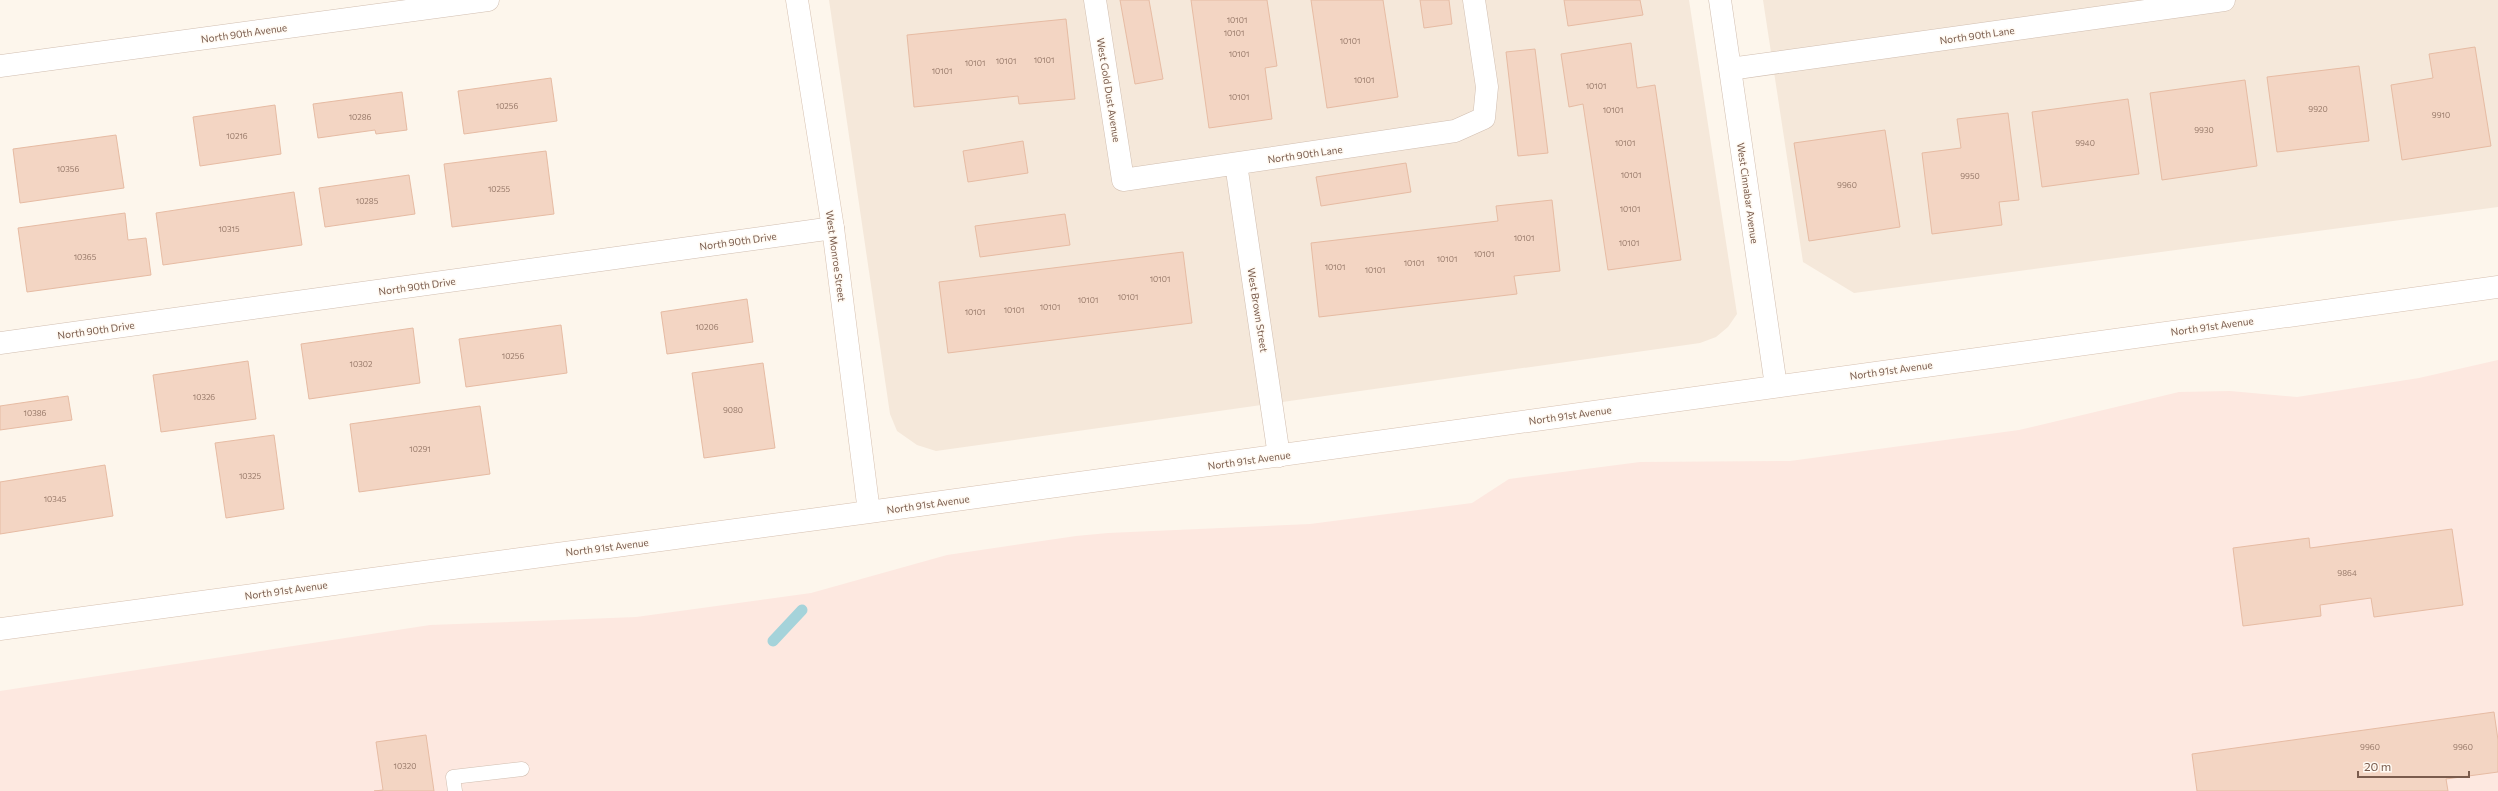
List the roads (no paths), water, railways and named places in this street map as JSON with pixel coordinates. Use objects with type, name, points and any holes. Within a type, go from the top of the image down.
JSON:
[{"type":"street","name":"North 90th Avenue","points":[[0,66],[488,0]]},
{"type":"street","name":"West Monroe Street","points":[[798,0],[833,228],[869,512]]},
{"type":"street","name":"West Gold Dust Avenue","points":[[1094,0],[1123,180]]},
{"type":"street","name":"North 90th Lane","points":[[1123,180],[1455,131],[1484,118],[1487,87],[1474,0]]},
{"type":"street","name":"West Cinnabar Avenue","points":[[1720,0],[1776,386]]},
{"type":"street","name":"North 90th Lane","points":[[1730,69],[2148,5],[2224,0]]},
{"type":"street","name":"West Brown Street","points":[[1236,164],[1279,456]]},
{"type":"street","name":"North 90th Drive","points":[[0,343],[833,228]]},
{"type":"street","name":"North 91st Avenue","points":[[0,630],[1279,456],[2498,287]]},
{"type":"lane","points":[[455,791],[453,777],[522,769]]},
{"type":"waterway","points":[[773,641],[802,610]]}]
